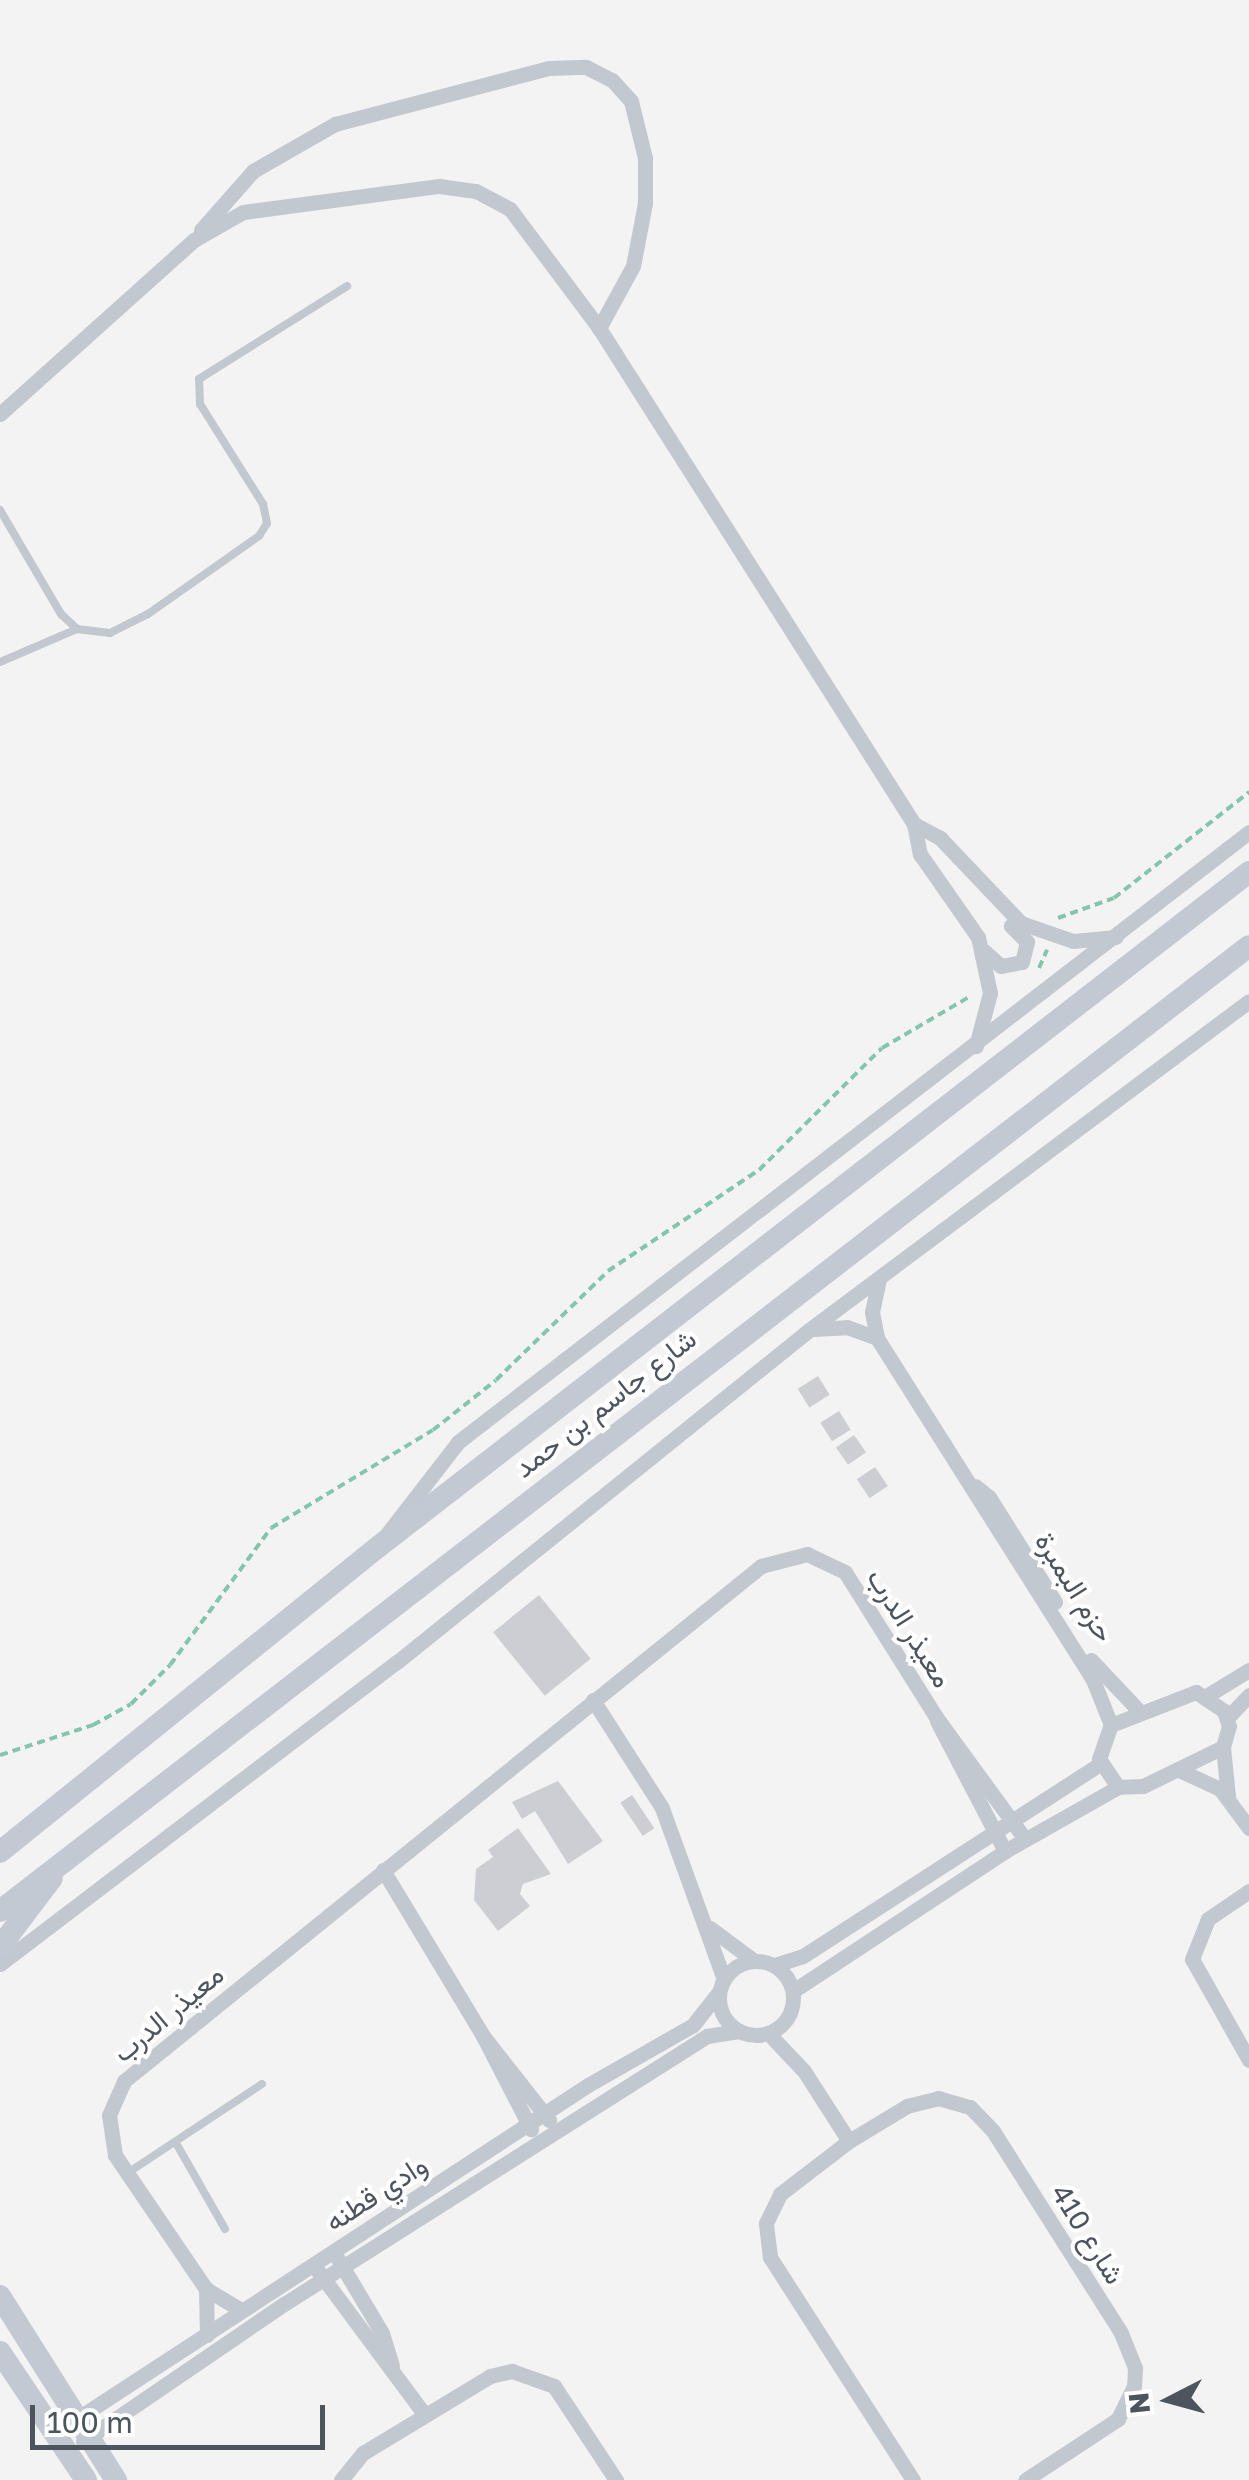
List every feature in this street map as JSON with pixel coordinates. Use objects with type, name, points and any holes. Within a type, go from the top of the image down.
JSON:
[{"type":"main road","name":"شارع جاسم بن حمد","points":[[0,1852],[378,1548],[1249,872]]},
{"type":"main road","name":"شارع جاسم بن حمد","points":[[0,1911],[1249,946]]},
{"type":"main road","points":[[0,1946],[62,1860]]},
{"type":"main road","points":[[0,2296],[116,2480]]},
{"type":"main road","points":[[0,2352],[86,2480]]},
{"type":"street","points":[[0,414],[194,240],[253,171],[335,124],[548,68],[586,68],[612,80],[631,101],[645,158],[645,204],[633,266],[598,328]]},
{"type":"street","points":[[194,240],[270,204],[458,187],[494,199],[524,221],[598,328],[914,824],[920,854],[983,950],[1006,967],[1027,953],[1024,937],[940,838],[914,824]]},
{"type":"street","name":"شارع جاسم بن حمد","points":[[378,1548],[458,1442],[1249,832]]},
{"type":"street","points":[[996,902],[1051,936],[1118,936]]},
{"type":"street","points":[[976,1046],[990,993],[983,950]]},
{"type":"street","points":[[0,1964],[397,1662],[809,1330],[1249,1000]]},
{"type":"street","points":[[877,1338],[872,1312],[880,1279]]},
{"type":"street","points":[[809,1330],[846,1327],[877,1338]]},
{"type":"street","name":"حزم البمبرة","points":[[877,1338],[974,1486],[989,1497],[1082,1654],[1111,1725]]},
{"type":"street","name":"معيذر الدرب","points":[[242,2310],[206,2290],[115,2155],[109,2115],[124,2081],[761,1566],[807,1554],[845,1572],[936,1717],[1024,1839]]},
{"type":"street","name":"حزم البمبرة","points":[[1082,1654],[1139,1711]]},
{"type":"street","points":[[1208,1696],[1249,1670]]},
{"type":"street","points":[[1118,1787],[1100,1764],[1100,1742],[1111,1725],[1188,1692],[1208,1696],[1227,1718]]},
{"type":"street","points":[[1249,1696],[1227,1718],[1222,1747],[1228,1796],[1249,1828]]},
{"type":"street","points":[[593,1700],[662,1808],[707,1925],[722,1986],[721,2011],[740,2031],[768,2034],[804,2071],[850,2141]]},
{"type":"street","name":"معيذر الدرب","points":[[936,1717],[1005,1851]]},
{"type":"street","points":[[804,2071],[786,2020],[793,1991],[1024,1839],[1118,1787],[1143,1786],[1181,1771],[1222,1747]]},
{"type":"street","points":[[707,1925],[753,1960],[775,1965],[803,1956],[1100,1764]]},
{"type":"street","points":[[1181,1771],[1228,1796]]},
{"type":"street","points":[[383,1870],[483,2036],[539,2141]]},
{"type":"street","points":[[1249,1890],[1208,1919],[1192,1960],[1249,2060]]},
{"type":"street","points":[[722,1986],[753,1960]]},
{"type":"street","points":[[775,1965],[793,1991]]},
{"type":"street","name":"وادي قطنه","points":[[84,2427],[242,2310],[528,2124],[692,2025],[722,1986]]},
{"type":"street","points":[[768,2034],[786,2020]]},
{"type":"street","name":"وادي قطنه","points":[[61,2442],[707,2036],[740,2031]]},
{"type":"street","points":[[483,2036],[556,2131]]},
{"type":"street","name":"شارع 410","points":[[913,2480],[770,2257],[766,2239],[770,2208],[780,2194],[850,2141],[922,2100],[970,2107],[993,2131],[1130,2350],[1134,2386],[1118,2419],[1025,2480]]},
{"type":"street","points":[[333,2251],[382,2333],[392,2366]]},
{"type":"street","points":[[314,2263],[368,2345],[392,2366],[425,2416]]},
{"type":"street","points":[[206,2290],[207,2335]]},
{"type":"street","points":[[341,2480],[363,2453],[490,2376],[534,2374],[562,2394],[616,2480]]},
{"type":"lane","points":[[0,510],[61,614],[78,629],[99,635],[121,629],[263,530],[266,510],[200,404],[197,385],[208,370],[347,286]]},
{"type":"lane","points":[[0,662],[78,629]]},
{"type":"lane","points":[[126,2174],[262,2084]]},
{"type":"lane","points":[[176,2143],[225,2229]]},
{"type":"path","points":[[1051,936],[1063,913],[1114,898],[1249,792]]},
{"type":"path","points":[[0,1755],[93,1725],[131,1704],[170,1665],[271,1528],[433,1430],[496,1380],[608,1271],[759,1170],[882,1048],[968,997],[990,993]]},
{"type":"building","points":[[818,1376],[830,1395],[809,1407],[798,1389]]},
{"type":"building","points":[[839,1411],[851,1430],[832,1441],[820,1423]]},
{"type":"building","points":[[854,1435],[866,1452],[848,1465],[836,1448]]},
{"type":"building","points":[[875,1467],[888,1486],[870,1498],[857,1479]]},
{"type":"building","points":[[539,1595],[591,1659],[545,1696],[493,1632]]},
{"type":"building","points":[[558,1781],[603,1841],[568,1864],[535,1811],[522,1819],[512,1802]]},
{"type":"building","points":[[632,1795],[654,1828],[643,1836],[620,1803]]},
{"type":"building","points":[[518,1828],[551,1874],[523,1884],[520,1894],[530,1906],[498,1931],[474,1900],[476,1869],[493,1857],[488,1850]]}]
